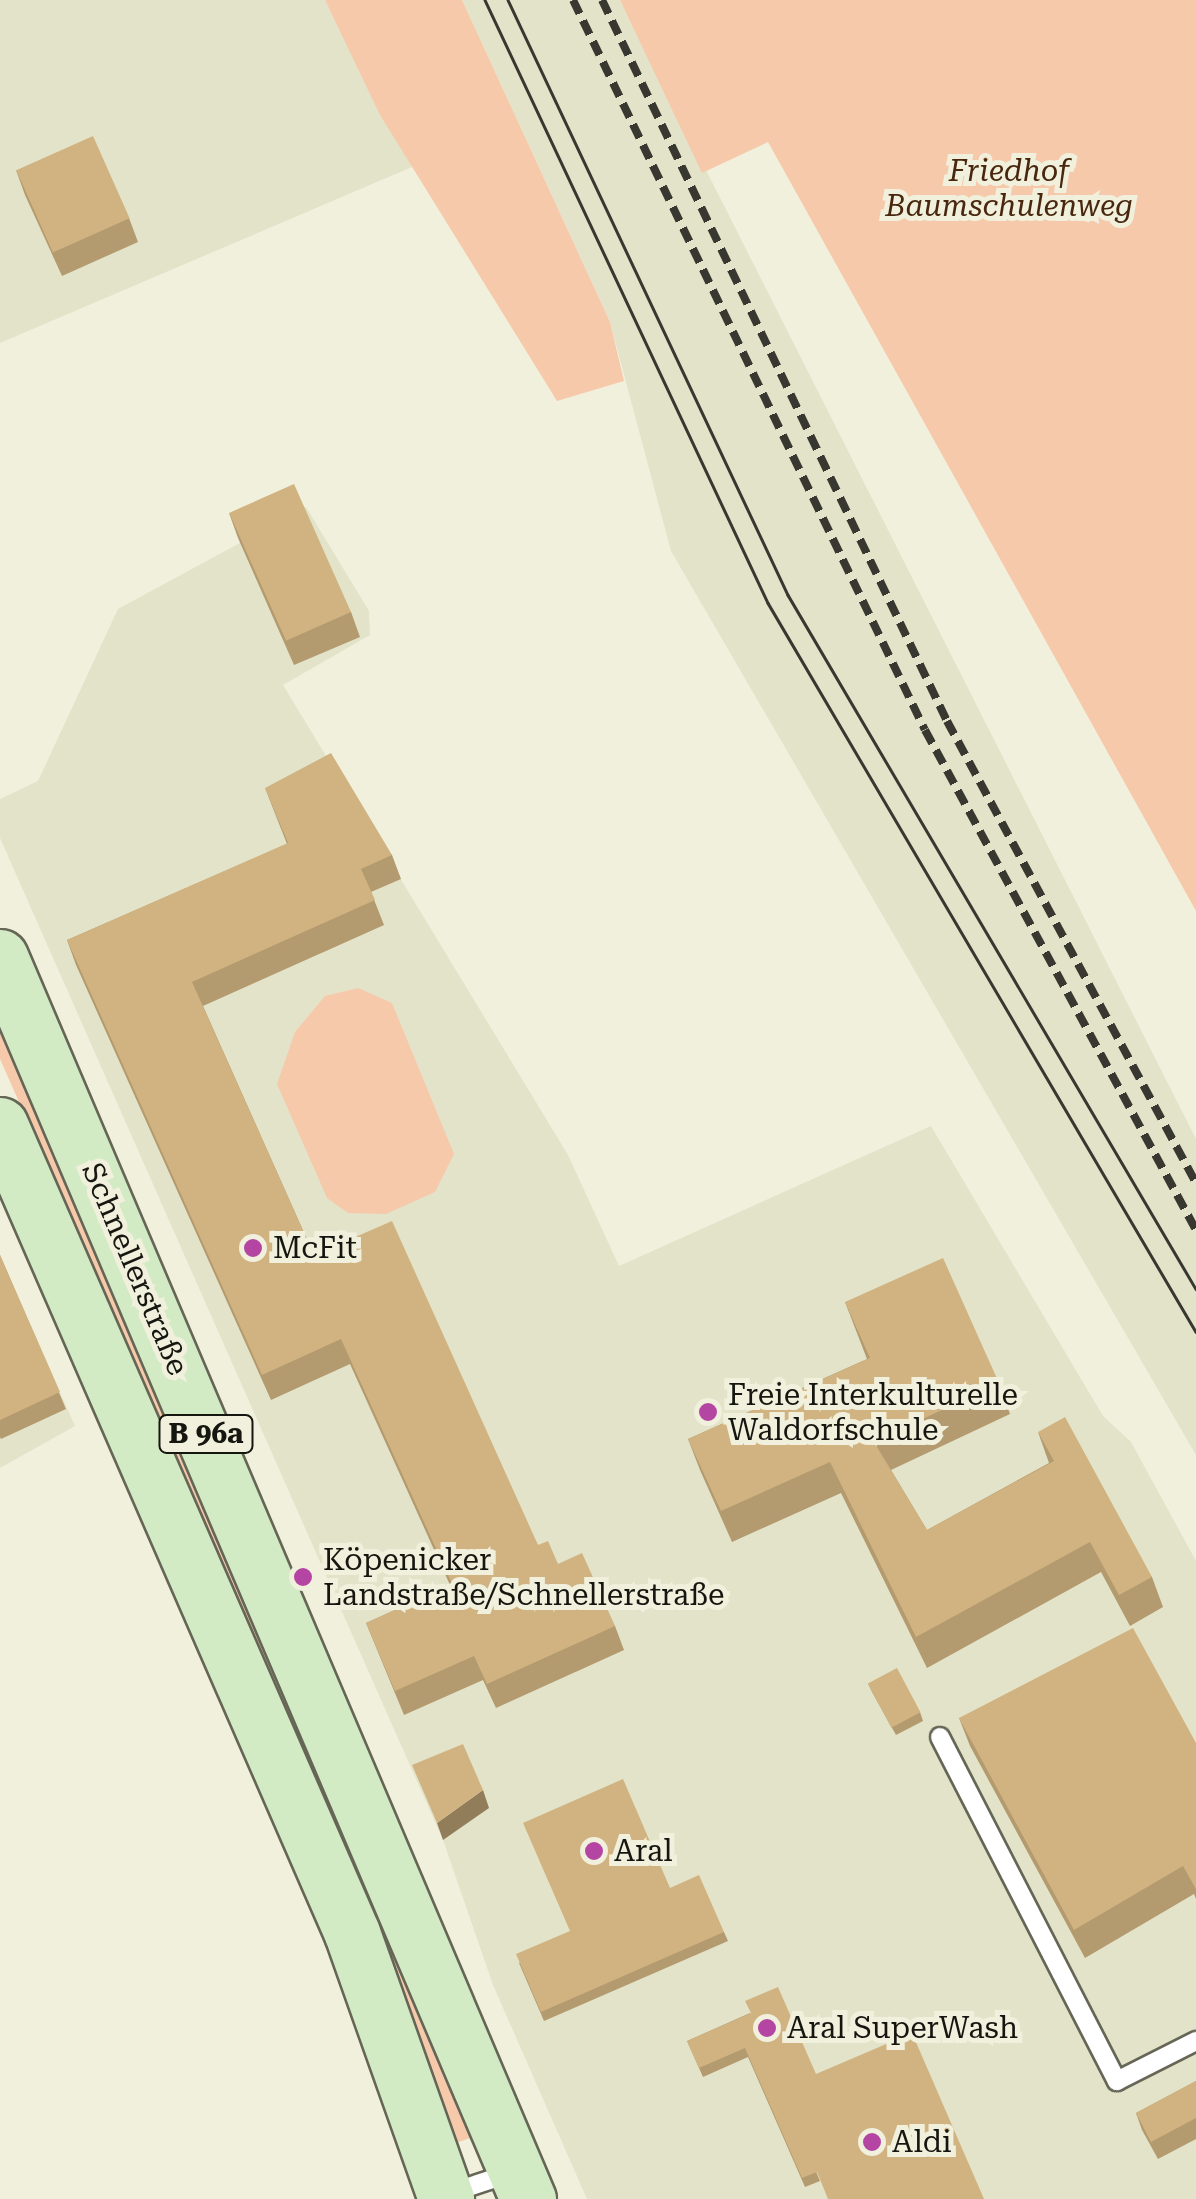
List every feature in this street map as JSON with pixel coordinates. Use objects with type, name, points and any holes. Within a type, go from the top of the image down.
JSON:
[{"type":"main road","name":"Schnellerstraße","points":[[0,957],[412,1911],[522,2185]]},
{"type":"main road","name":"B 96a","points":[[0,1125],[352,1933],[446,2197]]},
{"type":"lane","points":[[940,1737],[1117,2080],[1196,2042]]},
{"type":"lane","points":[[446,2197],[522,2185]]},
{"type":"shaded area","points":[[0,0],[325,0],[412,167],[0,343]]},
{"type":"shaded area","points":[[462,0],[620,0],[1196,1139],[1196,1455],[671,551],[610,322]]},
{"type":"shaded area","points":[[306,507],[369,611],[370,635],[283,685],[568,1155],[619,1266],[931,1126],[1103,1416],[1131,1442],[1196,1561],[1196,2199],[587,2199],[493,1985],[443,1840],[0,838],[0,799],[38,781],[118,609]]},
{"type":"shaded area","points":[[0,1257],[75,1426],[0,1468]]},
{"type":"green space","points":[[325,0],[462,0],[610,322],[624,381],[557,401],[380,115]]},
{"type":"green space","name":"Friedhof Baumschulenweg","points":[[620,0],[1196,0],[1196,911],[768,142],[702,173]]},
{"type":"green space","points":[[358,988],[392,1003],[454,1154],[435,1192],[386,1214],[348,1213],[327,1198],[277,1084],[295,1032],[325,996]]},
{"type":"green space","points":[[0,1030],[195,1467],[473,2137],[453,2144],[283,1699],[0,1059]]},
{"type":"building","points":[[93,136],[130,218],[53,252],[16,170]]},
{"type":"building","points":[[294,484],[351,612],[286,641],[229,513]]},
{"type":"building","points":[[331,753],[392,855],[361,869],[375,900],[192,982],[314,1255],[392,1221],[538,1545],[548,1541],[558,1564],[582,1553],[615,1626],[487,1684],[474,1656],[395,1691],[366,1623],[452,1584],[341,1339],[262,1375],[67,940],[288,843],[265,788]]},
{"type":"building","points":[[0,1255],[60,1392],[0,1420]]},
{"type":"building","points":[[943,1258],[999,1383],[874,1442],[927,1530],[1054,1461],[1038,1432],[1065,1417],[1152,1577],[1119,1595],[1090,1542],[916,1637],[830,1462],[721,1511],[688,1439],[870,1358],[845,1302]]},
{"type":"building","points":[[1133,1628],[1196,1743],[1196,1889],[1183,1866],[1074,1930],[959,1718]]},
{"type":"building","points":[[897,1668],[920,1712],[891,1728],[868,1683]]},
{"type":"building","points":[[463,1744],[483,1790],[437,1823],[412,1765]]},
{"type":"building","points":[[623,1779],[670,1888],[699,1875],[724,1932],[541,2012],[516,1954],[570,1931],[523,1823]]},
{"type":"building","name":"Aldi","points":[[778,1987],[816,2074],[912,2033],[984,2199],[828,2199],[817,2172],[802,2178],[745,2048],[699,2068],[687,2041],[751,2013],[745,2001]]},
{"type":"building","points":[[1196,2081],[1196,2118],[1151,2142],[1136,2113]]},
{"type":"tram line","points":[[485,0],[768,603],[1196,1332]]},
{"type":"tram line","points":[[508,0],[788,595],[1196,1289]]},
{"type":"railway","points":[[573,0],[925,730],[1196,1230]]},
{"type":"railway","points":[[602,0],[947,721],[1196,1183]]},
{"type":"place","name":"McFit","points":[[253,1248]]},
{"type":"place","name":"Freie Interkulturelle Waldorfschule","points":[[708,1412]]},
{"type":"place","name":"Köpenicker Landstraße/Schnellerstraße","points":[[303,1577]]},
{"type":"place","name":"Aral","points":[[594,1851]]},
{"type":"place","name":"Aral SuperWash","points":[[767,2028]]},
{"type":"place","name":"Aldi","points":[[872,2142]]}]
